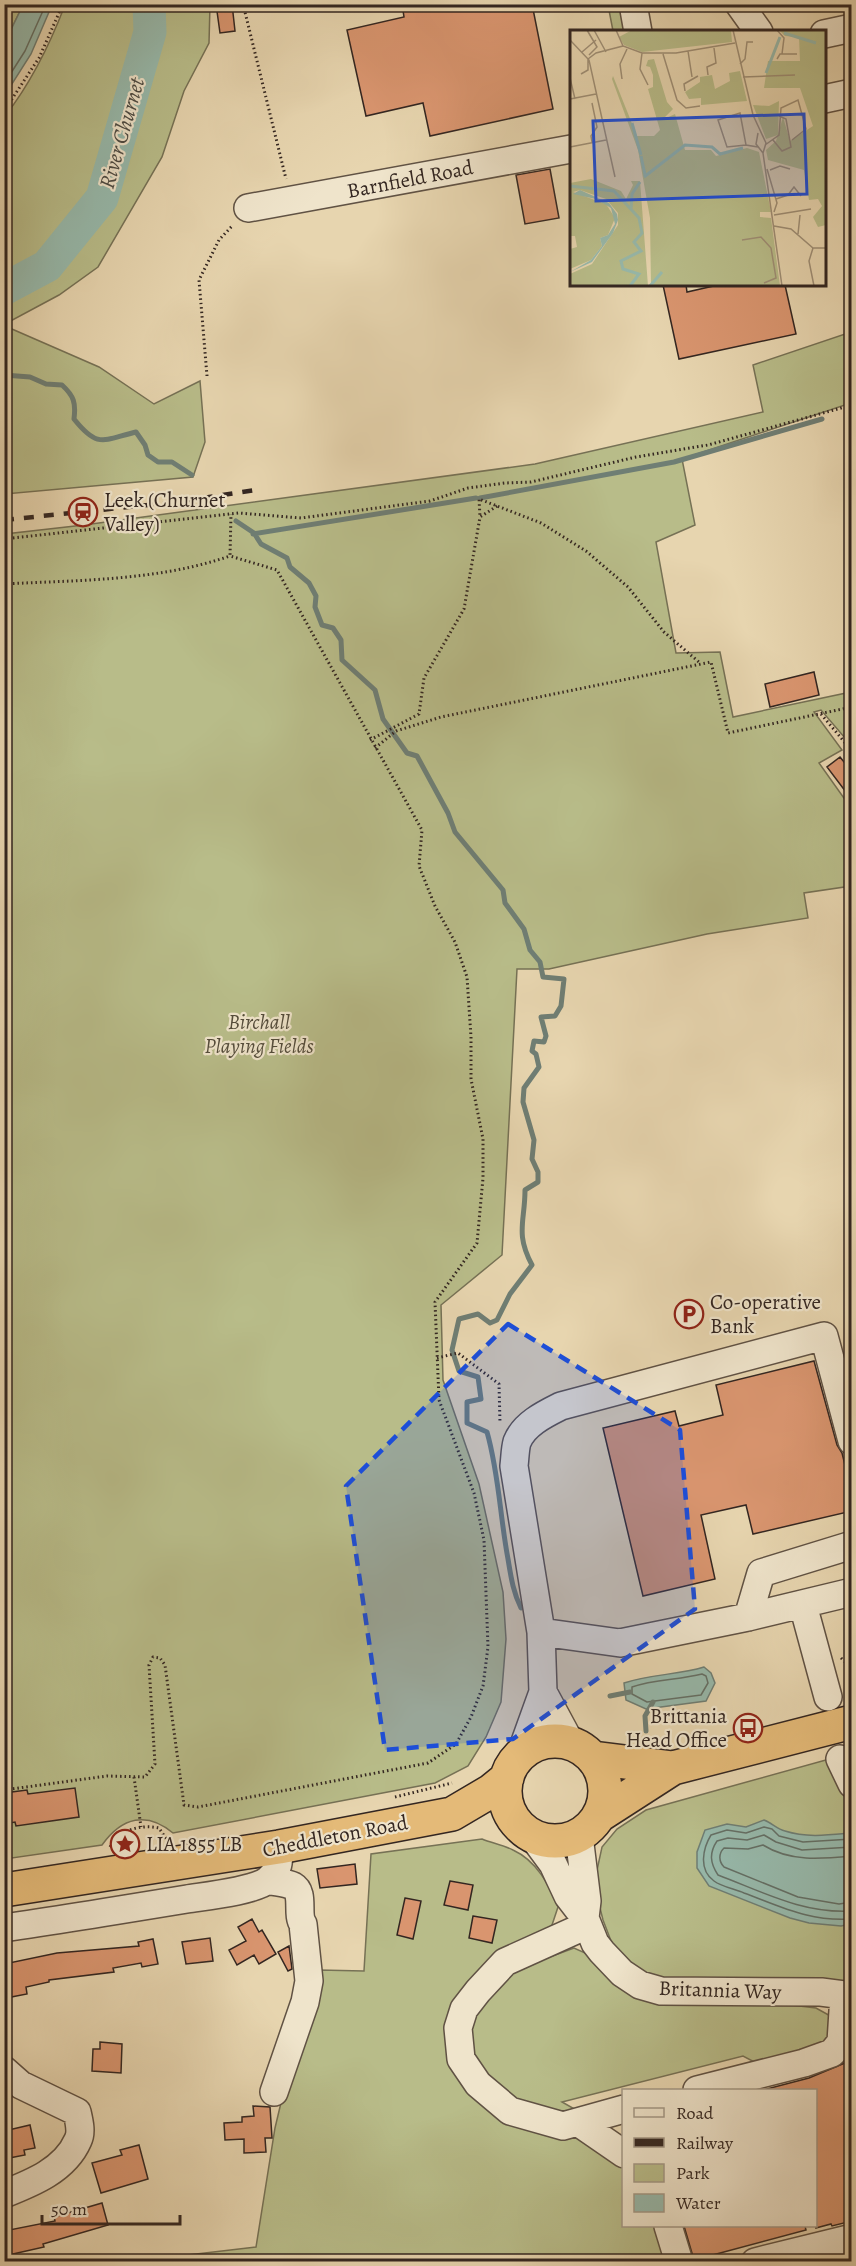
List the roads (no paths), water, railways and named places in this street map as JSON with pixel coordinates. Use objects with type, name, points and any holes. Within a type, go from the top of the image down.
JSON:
[{"type":"highway","name":"Cheddleton Road","points":[[452,1798],[526,1832],[557,1842],[589,1825],[673,1768],[852,1722]]},
{"type":"highway","name":"Cheddleton Road","points":[[4,1890],[279,1847],[452,1798],[491,1791],[540,1743],[558,1741],[582,1751],[673,1768]]},
{"type":"highway","points":[[582,1751],[603,1774],[605,1787],[604,1805],[589,1825]]},
{"type":"highway","points":[[513,1767],[505,1788],[507,1804],[526,1832]]},
{"type":"street","points":[[633,4],[638,30]]},
{"type":"street","points":[[738,4],[758,30]]},
{"type":"street","points":[[826,34],[852,28]]},
{"type":"street","points":[[826,99],[852,93]]},
{"type":"street","name":"Barnfield Road","points":[[248,208],[570,149]]},
{"type":"street","points":[[513,1767],[543,1692],[541,1632],[514,1466],[518,1441],[534,1422],[561,1406],[824,1336],[852,1441]]},
{"type":"street","points":[[748,1617],[761,1573],[852,1545]]},
{"type":"street","points":[[541,1632],[620,1642],[804,1605],[852,1592]]},
{"type":"street","points":[[804,1605],[828,1697]]},
{"type":"street","points":[[543,1692],[582,1751]]},
{"type":"street","points":[[840,1759],[852,1784]]},
{"type":"street","points":[[589,1825],[586,1922],[505,1962],[478,1991],[464,2009],[459,2028],[461,2059],[478,2084],[510,2111],[563,2126],[622,2109]]},
{"type":"street","name":"Britannia Way","points":[[526,1832],[554,1864],[568,1896],[586,1922],[596,1943],[622,1973],[640,1985],[661,1991],[821,1992],[848,1996]]},
{"type":"street","points":[[4,1928],[257,1886],[268,1881],[276,1872],[279,1863],[279,1847]]},
{"type":"street","points":[[268,1881],[293,1887],[299,1893],[299,1919],[303,1924],[309,1981],[305,2002],[274,2092]]},
{"type":"street","points":[[705,2089],[804,2063],[832,2053],[841,2042],[848,1996]]},
{"type":"street","points":[[4,2070],[21,2085],[77,2112],[80,2127],[79,2139],[58,2166],[36,2181],[4,2194]]},
{"type":"street","points":[[579,2123],[622,2153]]},
{"type":"street","points":[[668,2227],[679,2262]]},
{"type":"street","points":[[754,2262],[852,2238]]},
{"type":"water","points":[[23,5],[52,5],[31,54],[5,95],[5,42]]},
{"type":"water","points":[[704,1667],[711,1673],[715,1683],[706,1701],[646,1709],[626,1700],[624,1683]]},
{"type":"water","points":[[764,1820],[782,1830],[802,1835],[851,1833],[851,1924],[841,1926],[809,1923],[790,1918],[709,1886],[697,1868],[697,1852],[705,1830],[727,1824],[746,1827]]},
{"type":"waterway","name":"River Churnet","points":[[4,289],[47,266],[102,198],[150,32],[149,4]]},
{"type":"waterway","points":[[4,375],[30,377],[46,384],[62,385],[73,400],[74,419],[89,435],[102,440],[136,432],[145,445],[148,455],[158,462],[172,462],[192,475]]},
{"type":"waterway","points":[[480,498],[674,462],[822,419]]},
{"type":"waterway","points":[[253,534],[476,498]]},
{"type":"waterway","points":[[236,521],[254,533],[261,544],[287,558],[290,567],[309,583],[316,596],[315,607],[322,625],[333,628],[341,640],[342,660],[375,690],[383,719],[407,753],[417,756],[448,813],[455,832],[503,890],[505,903],[524,929],[530,950],[540,962],[543,977],[564,979],[561,1006],[555,1016],[541,1017],[546,1036],[544,1042],[534,1041],[532,1051],[536,1054],[539,1067],[524,1088],[523,1102],[534,1140],[532,1159],[538,1172],[538,1182],[525,1190],[522,1228],[524,1244],[532,1265],[510,1294],[497,1320],[490,1323],[478,1314],[459,1319],[452,1350],[459,1371],[478,1377],[481,1399],[467,1402],[467,1423],[487,1432],[511,1578],[521,1608]]},
{"type":"waterway","points":[[610,1696],[630,1692]]},
{"type":"waterway","points":[[646,1731],[645,1716],[653,1702]]},
{"type":"railway","points":[[4,520],[177,502],[262,489]]},
{"type":"place","name":"Leek (Churnet Valley)","points":[[83,512]]},
{"type":"place","name":"Co-operative Bank","points":[[689,1314]]},
{"type":"place","name":"Brittania Head Office","points":[[748,1728]]},
{"type":"place","name":"LIA 1855 LB","points":[[125,1844]]},
{"type":"park label","name":"Birchall Playing Fields","points":[[259,1034]]}]
